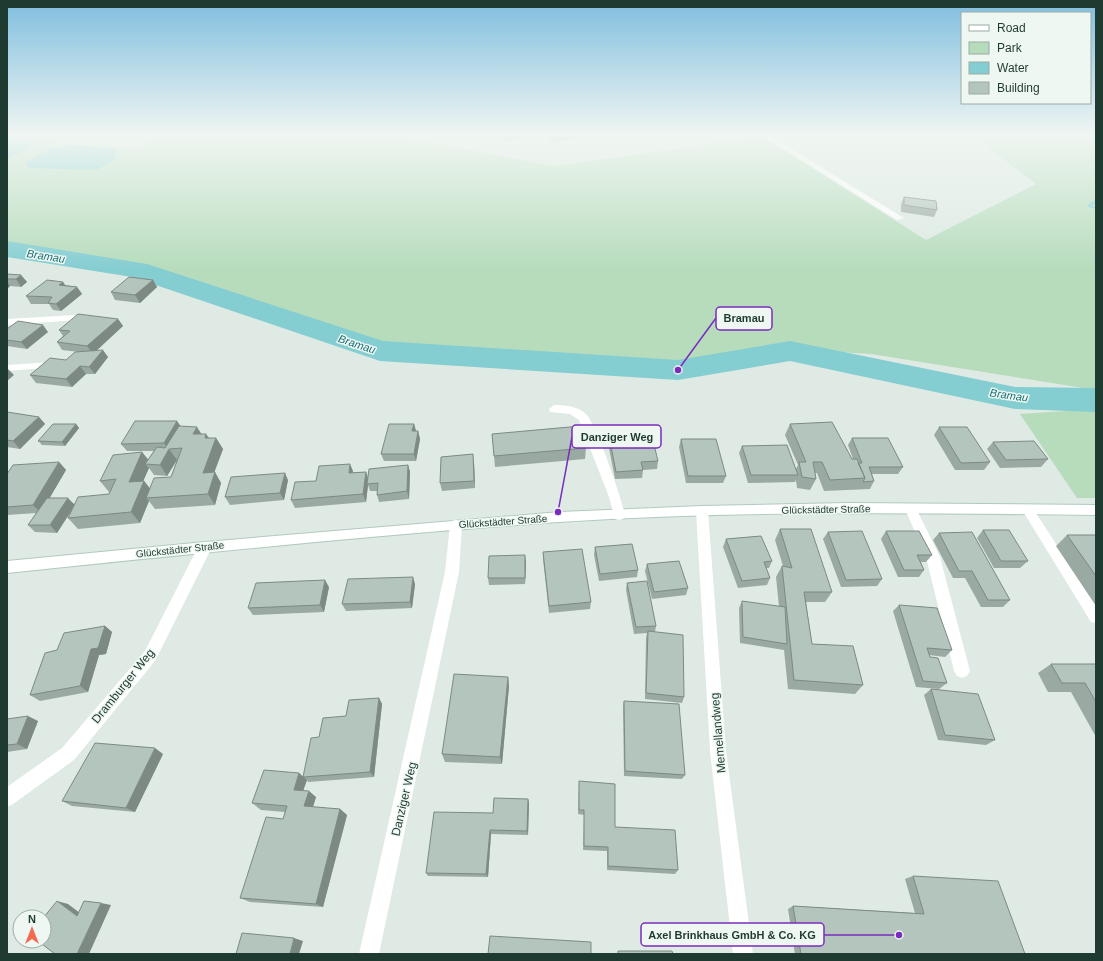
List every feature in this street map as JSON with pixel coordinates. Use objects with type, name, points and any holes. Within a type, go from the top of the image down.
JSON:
[{"type":"street","points":[[839,181],[900,218]]},
{"type":"street","points":[[7,322],[75,318]]},
{"type":"street","points":[[7,368],[53,365]]},
{"type":"street","points":[[554,409],[568,409],[578,412],[584,418],[615,497],[618,515]]},
{"type":"street","points":[[911,509],[933,556],[962,671]]},
{"type":"street","name":"Glückstädter Straße","points":[[7,567],[205,547],[456,525],[618,515],[702,511],[911,509],[1096,510]]},
{"type":"street","points":[[1028,510],[1096,617]]},
{"type":"street","name":"Memellandweg","points":[[702,511],[718,751],[743,954]]},
{"type":"street","name":"Danziger Weg","points":[[369,954],[452,572],[456,525]]},
{"type":"street","name":"Dramburger Weg","points":[[7,798],[68,754],[150,656],[205,547]]},
{"type":"green space","points":[[7,181],[832,181],[926,240],[1036,184],[1032,181],[1096,181],[1096,390],[871,354],[789,349],[677,368],[380,349],[142,268],[7,246]]},
{"type":"green space","points":[[1096,409],[1096,498],[1077,498],[1020,414]]},
{"type":"building","points":[[904,197],[936,201],[937,210],[904,205]]},
{"type":"building","points":[[7,274],[21,275],[16,279],[7,279]]},
{"type":"building","points":[[129,277],[153,280],[135,295],[111,292]]},
{"type":"building","points":[[47,280],[63,282],[59,285],[77,287],[56,304],[48,303],[52,297],[26,296]]},
{"type":"building","points":[[78,314],[118,319],[87,346],[57,342],[70,331],[59,330]]},
{"type":"building","points":[[18,321],[43,325],[21,342],[7,340],[7,329]]},
{"type":"building","points":[[103,350],[89,367],[80,366],[66,379],[30,375],[50,358],[66,360],[75,352]]},
{"type":"building","points":[[7,412],[39,417],[13,441],[7,440]]},
{"type":"building","points":[[135,421],[177,421],[164,443],[121,444]]},
{"type":"building","points":[[832,422],[852,459],[857,459],[865,478],[830,480],[822,462],[813,462],[816,479],[802,477],[799,462],[806,462],[790,424]]},
{"type":"building","points":[[53,424],[76,424],[62,442],[38,441]]},
{"type":"building","points":[[389,424],[414,424],[412,431],[418,431],[414,454],[381,454]]},
{"type":"building","points":[[179,426],[197,427],[193,434],[206,434],[205,438],[216,438],[203,473],[215,472],[208,494],[146,498],[154,478],[171,477],[182,448],[169,449],[160,465],[145,464],[157,447],[165,448]]},
{"type":"building","points":[[581,426],[586,448],[494,456],[492,434]]},
{"type":"building","points":[[939,427],[967,427],[990,462],[961,463]]},
{"type":"building","points":[[650,428],[658,461],[641,462],[643,470],[616,472],[608,431]]},
{"type":"building","points":[[852,438],[888,438],[903,467],[869,467],[874,481],[863,482],[865,478],[858,463],[862,463]]},
{"type":"building","points":[[681,439],[716,439],[726,476],[688,476]]},
{"type":"building","points":[[1034,441],[1048,459],[1006,460],[993,442]]},
{"type":"building","points":[[787,445],[798,475],[751,475],[742,446]]},
{"type":"building","points":[[142,452],[129,482],[144,481],[131,512],[68,518],[78,497],[109,494],[116,479],[100,481],[113,455]]},
{"type":"building","points":[[473,454],[474,481],[440,483],[441,457]]},
{"type":"building","points":[[59,462],[33,505],[7,507],[7,474],[13,465]]},
{"type":"building","points":[[350,464],[349,473],[366,472],[363,494],[291,500],[295,482],[316,481],[319,466]]},
{"type":"building","points":[[408,465],[407,491],[377,495],[378,483],[367,484],[369,469]]},
{"type":"building","points":[[285,473],[280,493],[225,497],[231,477]]},
{"type":"building","points":[[47,498],[68,498],[50,525],[28,525]]},
{"type":"building","points":[[780,529],[811,529],[832,592],[804,592],[812,644],[853,646],[863,685],[794,680],[782,566],[792,568]]},
{"type":"building","points":[[983,530],[1009,530],[1028,561],[1001,561]]},
{"type":"building","points":[[862,531],[882,579],[846,580],[828,532]]},
{"type":"building","points":[[886,531],[919,531],[932,555],[917,555],[924,570],[904,570]]},
{"type":"building","points":[[972,532],[1010,600],[988,600],[972,571],[959,571],[939,533]]},
{"type":"building","points":[[1067,535],[1096,535],[1096,576]]},
{"type":"building","points":[[761,536],[772,561],[764,562],[770,578],[742,581],[726,539]]},
{"type":"building","points":[[632,544],[638,570],[600,574],[595,547]]},
{"type":"building","points":[[582,549],[591,602],[549,606],[543,552]]},
{"type":"building","points":[[525,555],[525,578],[488,578],[489,556]]},
{"type":"building","points":[[679,561],[688,588],[654,592],[647,564]]},
{"type":"building","points":[[413,577],[410,602],[342,604],[348,579]]},
{"type":"building","points":[[325,580],[320,605],[248,608],[256,583]]},
{"type":"building","points":[[647,581],[656,626],[636,627],[627,583]]},
{"type":"building","points":[[742,601],[785,607],[787,644],[743,637]]},
{"type":"building","points":[[899,605],[937,608],[952,650],[927,648],[930,657],[938,658],[947,683],[923,681]]},
{"type":"building","points":[[105,626],[98,648],[91,649],[80,686],[30,695],[45,653],[57,650],[64,633]]},
{"type":"building","points":[[648,631],[683,635],[684,697],[646,693]]},
{"type":"building","points":[[1051,664],[1096,664],[1096,702],[1085,683],[1062,683]]},
{"type":"building","points":[[454,674],[508,677],[500,757],[442,754]]},
{"type":"building","points":[[931,689],[978,694],[995,740],[945,735]]},
{"type":"building","points":[[379,698],[370,772],[303,777],[311,738],[319,737],[323,718],[346,716],[349,700]]},
{"type":"building","points":[[624,701],[679,704],[685,775],[625,771]]},
{"type":"building","points":[[28,716],[17,744],[7,745],[7,719]]},
{"type":"building","points":[[95,743],[155,748],[126,808],[62,801]]},
{"type":"building","points":[[264,770],[299,773],[294,790],[309,791],[304,806],[340,809],[316,904],[240,898],[266,817],[283,819],[287,806],[252,803]]},
{"type":"building","points":[[579,781],[615,784],[615,827],[675,830],[678,870],[608,866],[608,847],[584,846],[584,810],[579,810]]},
{"type":"building","points":[[494,798],[528,799],[527,831],[490,830],[486,874],[426,873],[434,812],[493,813]]},
{"type":"building","points":[[913,876],[998,881],[1025,954],[801,954],[793,906],[924,914]]},
{"type":"building","points":[[57,901],[77,916],[84,901],[101,903],[77,954],[55,954],[48,949],[52,949],[52,909],[50,909]]},
{"type":"building","points":[[242,933],[294,938],[290,954],[236,954]]},
{"type":"building","points":[[490,936],[591,942],[591,954],[488,954]]},
{"type":"building","points":[[618,951],[672,951],[673,954],[618,954]]},
{"type":"waterway","points":[[1096,201],[1089,206],[1096,208]]},
{"type":"waterway","name":"Bramau","points":[[7,249],[137,270],[380,351],[678,370],[790,351],[1015,398],[1096,400]]},
{"type":"place","name":"Bramau","points":[[678,370]]},
{"type":"place","name":"Danziger Weg","points":[[558,512]]},
{"type":"place","name":"Axel Brinkhaus GmbH & Co. KG","points":[[899,935]]}]
